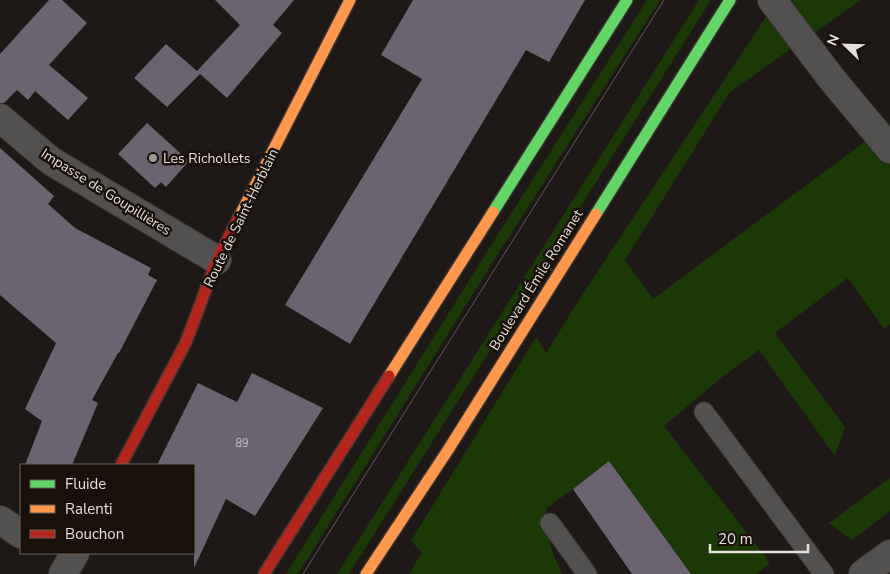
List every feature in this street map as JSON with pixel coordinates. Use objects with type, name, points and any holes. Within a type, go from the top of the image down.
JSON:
[{"type":"main road","name":"Route de Saint-Herblain","points":[[122,464],[186,342],[217,260],[350,0]]},
{"type":"main road","points":[[264,574],[627,0]]},
{"type":"main road","name":"Boulevard Émile Romanet","points":[[366,574],[448,450],[730,0]]},
{"type":"street","points":[[772,0],[831,78],[890,149]]},
{"type":"street","name":"Impasse de Goupillières","points":[[0,118],[51,161],[217,260]]},
{"type":"street","points":[[0,520],[20,533]]},
{"type":"street","points":[[863,574],[890,554]]},
{"type":"lane","points":[[704,412],[824,574]]},
{"type":"lane","points":[[550,523],[587,574]]},
{"type":"green space","points":[[647,0],[660,0],[298,574],[286,574],[488,250]]},
{"type":"green space","points":[[699,0],[711,0],[349,574],[337,574]]},
{"type":"green space","points":[[777,0],[861,0],[730,92],[625,260],[653,299],[890,123],[890,324],[884,329],[848,278],[775,333],[845,427],[835,456],[759,350],[722,377],[664,426],[770,563],[756,574],[691,574],[609,461],[546,509],[551,548],[562,574],[409,574],[422,552],[411,541],[536,337],[546,353],[584,292]]},
{"type":"green space","points":[[890,478],[890,511],[852,540],[829,523]]},
{"type":"building","points":[[49,0],[62,0],[87,23],[49,65],[88,98],[68,120],[35,91],[28,100],[17,90],[4,103],[0,103],[0,54]]},
{"type":"building","points":[[215,0],[294,0],[273,25],[282,33],[227,98],[200,74],[167,107],[134,78],[166,44],[197,71],[240,25]]},
{"type":"building","points":[[413,0],[585,0],[549,62],[526,50],[350,344],[285,305],[422,79],[381,55]]},
{"type":"building","name":"Les Richollets","points":[[147,123],[189,161],[166,187],[161,182],[155,188],[118,154]]},
{"type":"building","points":[[0,148],[54,196],[48,204],[75,228],[151,268],[148,275],[157,280],[92,400],[98,403],[72,464],[25,464],[42,421],[25,409],[56,343],[0,295]]},
{"type":"building","points":[[252,373],[323,408],[255,516],[226,499],[194,568],[195,464],[158,464],[198,383],[237,402]]},
{"type":"building","points":[[609,461],[691,574],[632,574],[573,489]]},
{"type":"tram line","points":[[303,574],[664,0]]},
{"type":"traffic: fast","points":[[493,212],[627,0]]},
{"type":"traffic: fast","points":[[596,214],[730,0]]},
{"type":"traffic: slow","points":[[239,217],[350,0]]},
{"type":"traffic: slow","points":[[389,376],[493,212]]},
{"type":"traffic: slow","points":[[366,574],[448,450],[596,214]]},
{"type":"traffic: jam","points":[[122,464],[186,342],[217,260],[239,217]]},
{"type":"traffic: jam","points":[[264,574],[389,376]]},
{"type":"place","name":"Les Richollets","points":[[153,158]]}]
